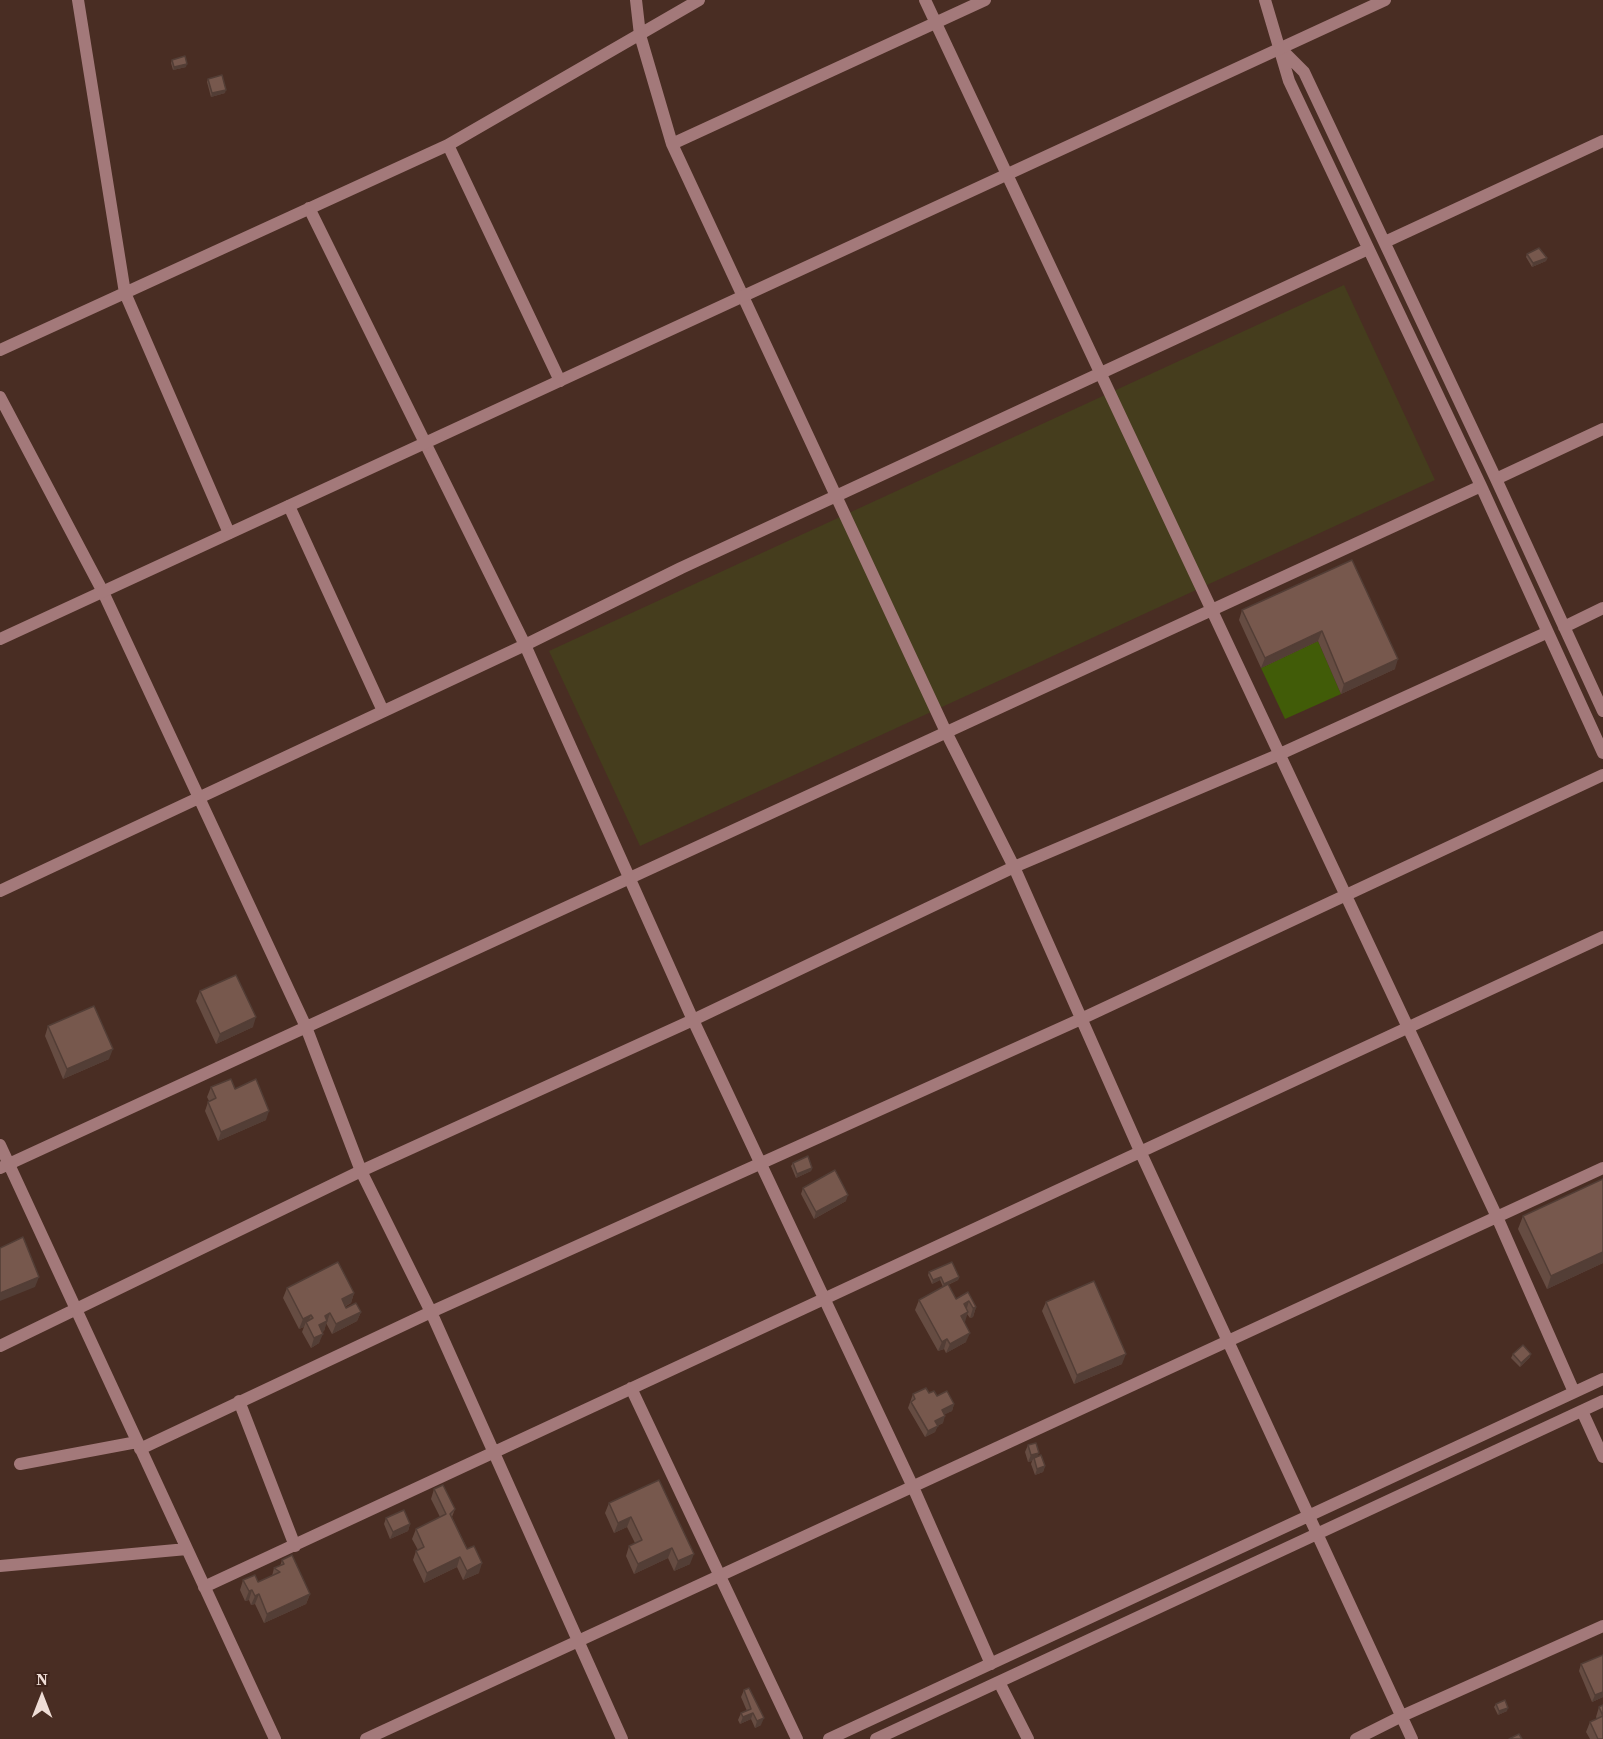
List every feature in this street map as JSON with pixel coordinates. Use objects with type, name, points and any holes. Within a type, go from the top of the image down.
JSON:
[{"type":"street","points":[[78,0],[125,293],[230,533]]},
{"type":"street","points":[[636,0],[640,35],[672,144],[838,495],[946,732],[1014,867],[1140,1151],[1412,1739]]},
{"type":"street","points":[[0,350],[448,145],[699,0]]},
{"type":"street","points":[[925,0],[1009,173],[1497,1217],[1574,1392]]},
{"type":"street","points":[[672,144],[985,0]]},
{"type":"street","points":[[1265,0],[1289,81],[1481,486],[1546,633],[1603,753]]},
{"type":"street","points":[[0,639],[1385,0]]},
{"type":"street","points":[[1280,48],[1304,72],[1603,711]]},
{"type":"street","points":[[1385,242],[1603,141]]},
{"type":"street","points":[[448,145],[560,381]]},
{"type":"street","points":[[309,208],[423,444],[525,645],[631,877],[693,1020],[913,1486],[991,1664]]},
{"type":"street","points":[[0,891],[198,800],[838,495],[1103,375],[1368,249]]},
{"type":"street","points":[[0,397],[103,592],[198,800],[306,1027],[361,1171],[430,1312],[622,1739]]},
{"type":"street","points":[[1496,479],[1603,429]]},
{"type":"street","points":[[4,1166],[1481,486]]},
{"type":"street","points":[[289,506],[383,711]]},
{"type":"street","points":[[1564,627],[1603,608]]},
{"type":"street","points":[[0,1346],[361,1171],[693,1020],[1014,867],[1280,754],[1546,633]]},
{"type":"street","points":[[20,1464],[139,1446],[430,1312],[1081,1019],[1603,776]]},
{"type":"street","points":[[204,1587],[1603,937]]},
{"type":"street","points":[[0,1145],[4,1166],[76,1310],[274,1739]]},
{"type":"street","points":[[366,1739],[1603,1168]]},
{"type":"street","points":[[829,1739],[1603,1379]]},
{"type":"street","points":[[631,1388],[797,1739]]},
{"type":"street","points":[[239,1401],[295,1546]]},
{"type":"street","points":[[876,1739],[1603,1401]]},
{"type":"street","points":[[1582,1411],[1603,1457]]},
{"type":"street","points":[[0,1566],[187,1549]]},
{"type":"street","points":[[1356,1739],[1401,1716],[1603,1626]]},
{"type":"street","points":[[999,1682],[1028,1739]]},
{"type":"green space","points":[[1318,641],[1341,694],[1285,719],[1261,668]]},
{"type":"sand","points":[[1344,285],[1435,480],[640,846],[549,651]]},
{"type":"building","points":[[185,56],[187,64],[174,67],[172,60]]},
{"type":"building","points":[[222,75],[226,90],[212,93],[208,79]]},
{"type":"building","points":[[1539,248],[1547,258],[1533,263],[1527,254]]},
{"type":"building","points":[[1352,560],[1398,659],[1344,684],[1322,631],[1265,658],[1242,610]]},
{"type":"building","points":[[236,975],[256,1017],[220,1034],[200,991]]},
{"type":"building","points":[[94,1006],[113,1049],[67,1069],[48,1026]]},
{"type":"building","points":[[231,1079],[235,1089],[256,1079],[269,1111],[221,1132],[208,1102],[216,1098],[211,1087]]},
{"type":"building","points":[[808,1156],[812,1168],[797,1174],[793,1163]]},
{"type":"building","points":[[835,1170],[848,1195],[816,1212],[803,1188]]},
{"type":"building","points":[[1603,1179],[1603,1252],[1551,1276],[1523,1216]]},
{"type":"building","points":[[23,1237],[39,1277],[0,1293],[0,1248]]},
{"type":"building","points":[[338,1262],[354,1293],[342,1299],[346,1308],[356,1303],[361,1312],[336,1324],[330,1313],[325,1316],[327,1321],[319,1325],[323,1334],[314,1338],[306,1322],[313,1318],[311,1315],[303,1319],[287,1288]]},
{"type":"building","points":[[952,1262],[959,1277],[944,1284],[941,1277],[933,1280],[929,1272]]},
{"type":"building","points":[[1094,1281],[1126,1354],[1077,1375],[1046,1302]]},
{"type":"building","points":[[948,1284],[956,1299],[968,1292],[976,1307],[973,1308],[969,1301],[964,1304],[968,1312],[961,1316],[970,1333],[950,1344],[947,1339],[942,1342],[919,1300]]},
{"type":"building","points":[[1523,1345],[1531,1354],[1521,1363],[1513,1354]]},
{"type":"building","points":[[926,1388],[929,1393],[934,1391],[937,1396],[947,1391],[954,1404],[942,1410],[945,1416],[935,1421],[938,1426],[928,1431],[911,1402],[915,1399],[913,1394]]},
{"type":"building","points":[[1036,1443],[1039,1453],[1031,1455],[1028,1445]]},
{"type":"building","points":[[1041,1455],[1045,1466],[1037,1469],[1034,1458]]},
{"type":"building","points":[[659,1480],[694,1554],[678,1561],[672,1548],[638,1564],[629,1546],[642,1540],[631,1517],[618,1523],[609,1503]]},
{"type":"building","points":[[443,1485],[455,1509],[450,1514],[467,1549],[474,1546],[482,1563],[467,1571],[460,1557],[427,1573],[416,1551],[424,1547],[416,1529],[446,1514],[434,1489]]},
{"type":"building","points":[[404,1510],[410,1524],[393,1532],[386,1518]]},
{"type":"building","points":[[292,1555],[310,1594],[267,1614],[259,1594],[255,1596],[252,1590],[249,1591],[243,1580],[255,1575],[258,1582],[280,1572],[274,1568],[284,1564],[282,1560]]},
{"type":"building","points":[[1603,1655],[1603,1692],[1595,1695],[1581,1664]]},
{"type":"building","points":[[749,1688],[764,1718],[757,1721],[753,1713],[743,1717],[741,1713],[751,1709],[744,1690]]},
{"type":"building","points":[[1505,1700],[1508,1708],[1499,1711],[1496,1704]]},
{"type":"building","points":[[1603,1716],[1603,1739],[1598,1739],[1590,1722]]},
{"type":"building","points":[[1519,1734],[1522,1739],[1509,1739]]}]
